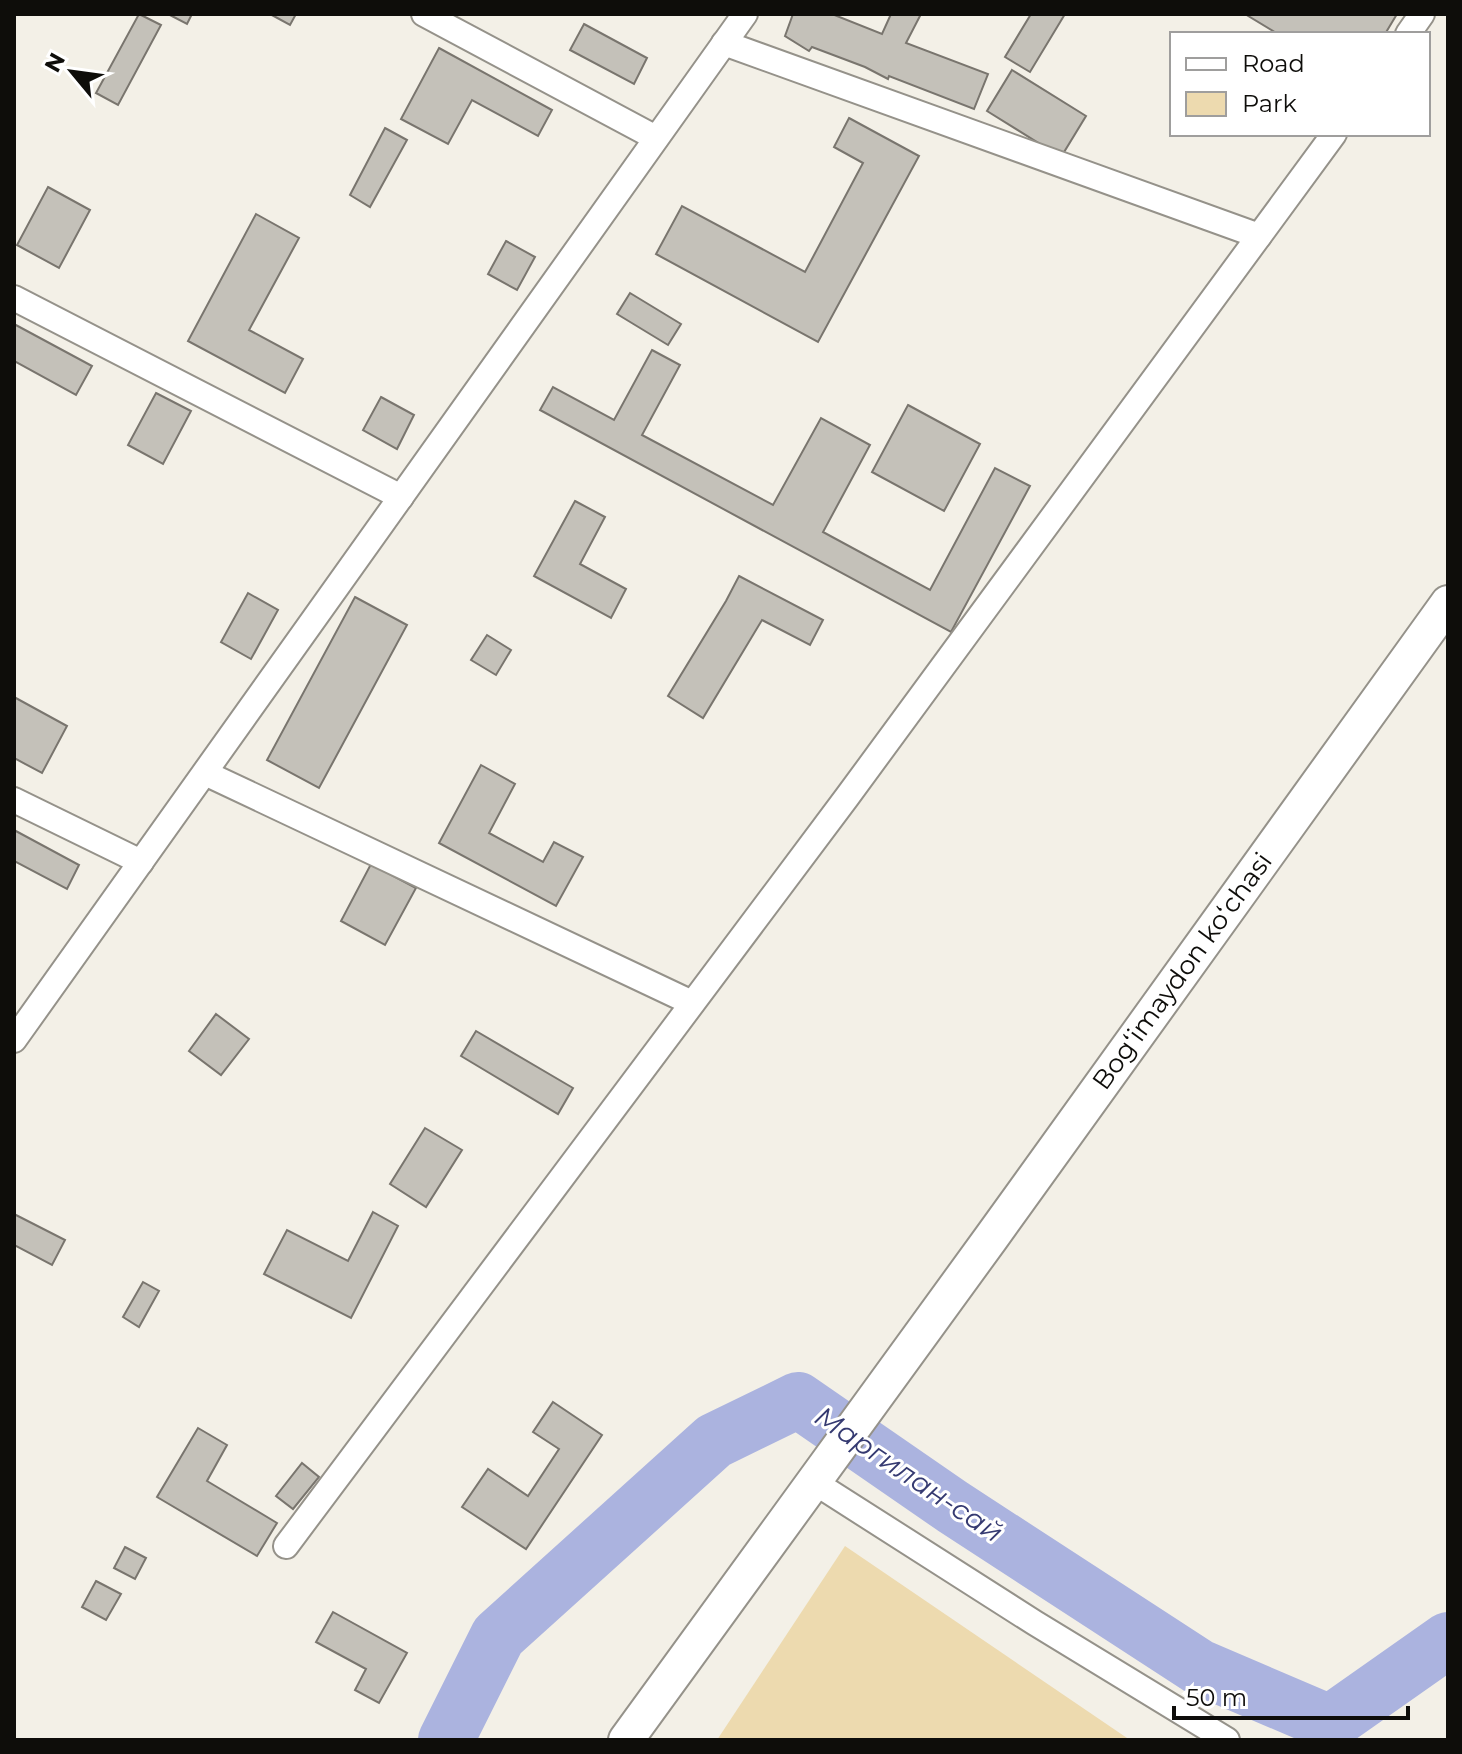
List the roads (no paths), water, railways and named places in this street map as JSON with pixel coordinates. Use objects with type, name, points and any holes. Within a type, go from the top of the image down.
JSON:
[{"type":"main road","name":"Bogʻimaydon koʻchasi","points":[[814,1481],[1446,610]]},
{"type":"main road","points":[[626,1740],[814,1481]]},
{"type":"street","points":[[424,14],[656,138]]},
{"type":"street","points":[[14,1040],[745,14]]},
{"type":"street","points":[[1409,32],[1422,14]]},
{"type":"street","points":[[724,43],[1259,236]]},
{"type":"street","points":[[286,1546],[847,797],[1333,136]]},
{"type":"street","points":[[14,298],[401,497]]},
{"type":"street","points":[[205,773],[692,1003]]},
{"type":"street","points":[[14,800],[141,862]]},
{"type":"street","points":[[814,1481],[1035,1623],[1227,1740]]},
{"type":"waterway","name":"Маргилан-сай","points":[[446,1740],[498,1636],[714,1441],[798,1400],[953,1507],[1199,1667],[1330,1723],[1448,1640]]}]
